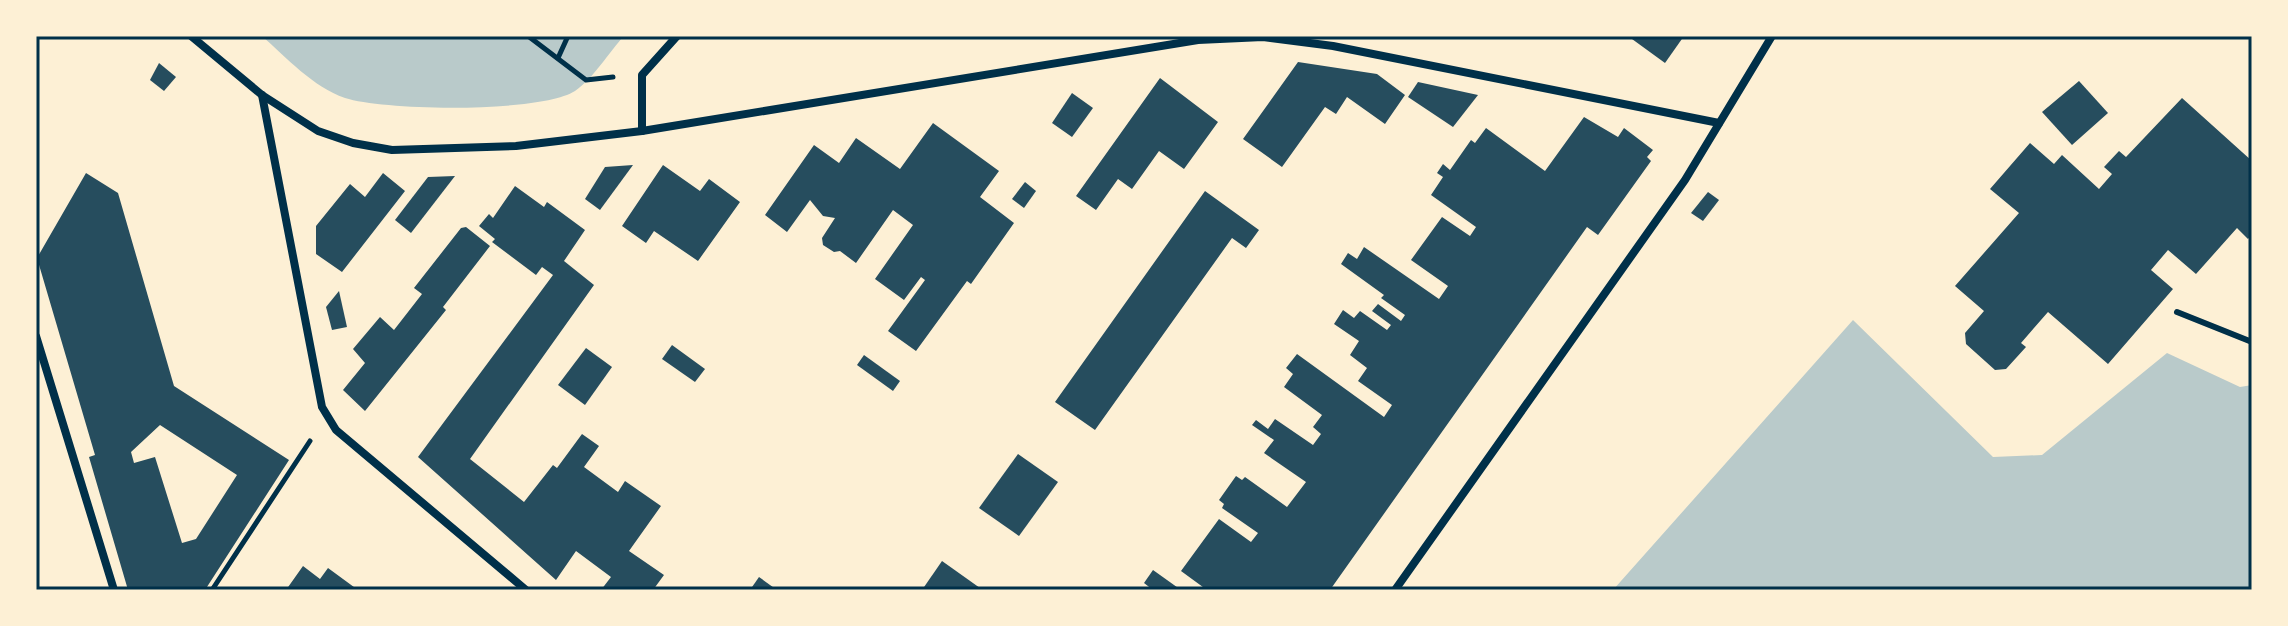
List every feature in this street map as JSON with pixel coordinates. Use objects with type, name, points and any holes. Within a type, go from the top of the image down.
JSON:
[{"type":"street","points":[[191,36],[262,95],[318,131],[353,143],[392,150],[516,146],[642,131],[1198,40],[1236,37],[1333,46],[1719,123]]},
{"type":"street","points":[[642,131],[642,75],[677,36]]},
{"type":"street","points":[[1395,590],[1685,180],[1772,36]]},
{"type":"street","points":[[262,95],[313,378],[329,419],[336,430],[526,590]]},
{"type":"street","points":[[36,336],[114,590]]},
{"type":"lane","points":[[2177,312],[2252,342]]},
{"type":"path","points":[[528,36],[586,80],[642,75]]},
{"type":"path","points":[[558,58],[568,36]]},
{"type":"path","points":[[212,590],[315,434],[329,419]]},
{"type":"shaded area","points":[[262,36],[624,36],[575,91],[530,103],[462,108],[393,105],[345,98],[311,79]]},
{"type":"shaded area","points":[[1853,320],[1993,457],[2042,455],[2167,353],[2240,387],[2252,385],[2252,590],[1613,590]]},
{"type":"building","points":[[1635,36],[1684,36],[1665,63],[1632,39]]},
{"type":"building","points":[[1298,62],[1377,74],[1405,95],[1385,124],[1347,97],[1336,114],[1325,107],[1282,167],[1243,139]]},
{"type":"building","points":[[159,63],[176,77],[164,91],[150,80]]},
{"type":"building","points":[[1160,78],[1218,122],[1184,169],[1159,151],[1132,189],[1118,179],[1096,210],[1076,196]]},
{"type":"building","points":[[2079,81],[2108,113],[2072,145],[2042,112]]},
{"type":"building","points":[[1418,82],[1478,95],[1453,127],[1408,97]]},
{"type":"building","points":[[1072,93],[1093,108],[1072,137],[1052,123]]},
{"type":"building","points":[[2182,98],[2252,161],[2252,234],[2248,239],[2237,228],[2196,274],[2168,250],[2151,270],[2173,289],[2108,364],[2048,312],[2021,343],[2026,347],[2006,369],[1995,370],[1966,344],[1965,333],[1984,311],[1955,286],[2019,213],[1990,189],[2030,143],[2054,164],[2062,155],[2099,189],[2112,174],[2104,167],[2119,151],[2126,157]]},
{"type":"building","points":[[1584,117],[1618,137],[1624,128],[1653,150],[1647,157],[1651,161],[1598,235],[1587,227],[1330,590],[1207,590],[1181,571],[1219,519],[1251,542],[1258,533],[1222,508],[1224,504],[1219,500],[1236,476],[1242,480],[1245,477],[1287,507],[1306,482],[1264,453],[1274,440],[1252,425],[1256,420],[1268,429],[1275,419],[1313,445],[1321,434],[1313,427],[1322,415],[1284,387],[1293,374],[1286,368],[1297,354],[1384,417],[1392,405],[1358,381],[1367,368],[1350,355],[1359,341],[1334,324],[1343,310],[1354,318],[1360,311],[1387,330],[1391,325],[1372,311],[1378,304],[1401,321],[1405,315],[1381,298],[1384,295],[1341,264],[1348,253],[1357,259],[1364,247],[1439,299],[1448,286],[1411,260],[1442,217],[1470,236],[1476,227],[1431,195],[1443,177],[1437,173],[1443,164],[1450,170],[1471,140],[1475,143],[1486,128],[1545,171]]},
{"type":"building","points":[[933,123],[999,171],[980,197],[1014,223],[971,284],[967,281],[916,351],[888,331],[925,280],[921,277],[904,300],[875,279],[913,225],[893,210],[856,263],[840,251],[834,252],[823,245],[822,238],[835,218],[823,216],[810,200],[787,232],[765,215],[814,145],[839,163],[856,138],[900,169]]},
{"type":"building","points":[[633,165],[600,210],[585,199],[605,167]]},
{"type":"building","points":[[663,165],[700,191],[709,179],[740,202],[698,261],[654,231],[646,243],[622,226]]},
{"type":"building","points":[[86,173],[118,193],[174,386],[289,460],[205,590],[128,590],[89,457],[95,455],[37,258]],"holes":[[[160,425],[237,475],[196,539],[182,543],[155,457],[134,463],[131,452]]]},
{"type":"building","points":[[383,173],[405,191],[342,272],[316,254],[316,226],[350,184],[365,197]]},
{"type":"building","points":[[455,176],[411,233],[395,220],[428,177]]},
{"type":"building","points":[[1025,182],[1036,191],[1024,208],[1012,199]]},
{"type":"building","points":[[515,186],[544,207],[547,202],[585,230],[564,261],[594,285],[470,459],[524,502],[553,465],[557,468],[582,434],[599,446],[584,467],[618,492],[625,481],[661,506],[629,551],[664,575],[653,590],[601,590],[611,577],[576,551],[556,580],[418,457],[553,275],[542,267],[536,275],[492,242],[495,239],[479,226],[489,214],[493,218]]},
{"type":"building","points":[[1205,191],[1259,230],[1246,248],[1232,238],[1095,430],[1055,402]]},
{"type":"building","points":[[1708,192],[1719,200],[1703,221],[1691,213]]},
{"type":"building","points":[[466,227],[490,246],[443,307],[446,310],[365,411],[343,390],[365,363],[353,349],[380,317],[394,330],[422,294],[414,288],[461,228]]},
{"type":"building","points":[[339,291],[347,327],[332,330],[326,307]]},
{"type":"building","points":[[672,345],[705,369],[695,382],[662,359]]},
{"type":"building","points":[[586,348],[612,367],[585,405],[558,385]]},
{"type":"building","points":[[864,355],[900,381],[893,391],[857,365]]},
{"type":"building","points":[[1018,454],[1058,482],[1019,536],[979,508]]},
{"type":"building","points":[[942,561],[980,588],[979,590],[922,590]]},
{"type":"building","points":[[303,566],[320,579],[328,568],[358,590],[286,590]]},
{"type":"building","points":[[1153,570],[1181,590],[1153,590],[1144,583]]},
{"type":"building","points":[[759,577],[777,590],[750,590]]}]
